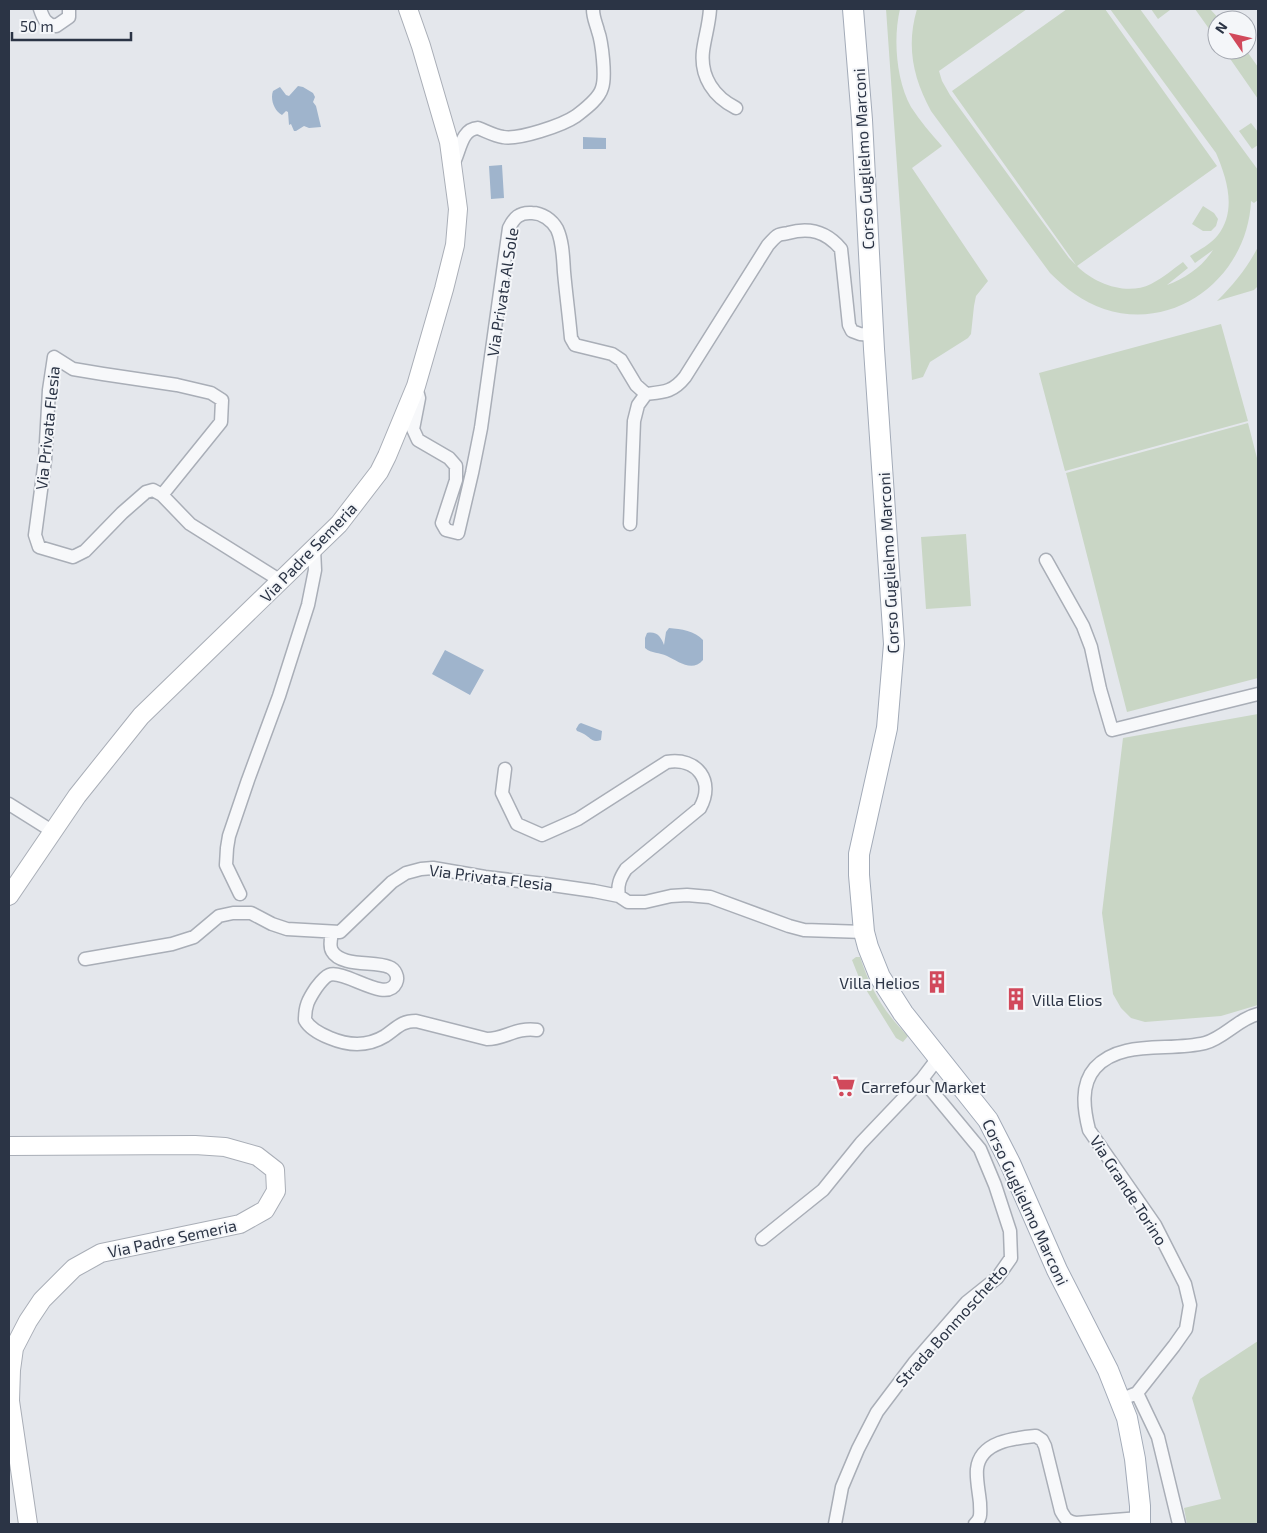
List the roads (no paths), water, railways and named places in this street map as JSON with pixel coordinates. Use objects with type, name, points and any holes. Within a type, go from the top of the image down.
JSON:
[{"type":"main road","name":"Via Padre Semeria","points":[[9,896],[77,796],[141,716],[339,524],[379,472],[416,386],[455,245],[458,209],[449,142],[421,46],[408,9]]},
{"type":"main road","name":"Corso Guglielmo Marconi","points":[[853,9],[863,130],[873,336],[894,644],[887,728],[860,854],[859,876],[864,932],[868,948],[880,977],[904,1013],[988,1120],[1010,1163],[1057,1270],[1108,1370],[1129,1397],[1127,1418],[1135,1459],[1140,1521]]},
{"type":"main road","name":"Via Padre Semeria","points":[[9,1146],[195,1145],[225,1147],[257,1156],[275,1170],[276,1191],[265,1210],[248,1220],[240,1224],[101,1253],[74,1268],[42,1300],[28,1321],[14,1348],[11,1370],[10,1401],[28,1524]]},
{"type":"street","points":[[40,9],[45,21],[50,26],[56,26],[69,17],[69,9]]},
{"type":"street","points":[[452,166],[464,137],[475,128],[502,137],[512,137],[544,130],[575,116],[594,100],[602,87],[604,71],[593,9]]},
{"type":"street","points":[[710,9],[709,26],[703,53],[705,73],[716,95],[736,108]]},
{"type":"street","name":"Via Privata Al Sole","points":[[416,386],[419,398],[413,429],[418,440],[449,458],[456,466],[456,480],[442,523],[446,530],[458,533],[482,428],[508,228],[514,219],[522,213],[535,212],[544,215],[557,230],[562,248],[571,338],[575,345],[612,354],[621,360],[636,385],[646,394]]},
{"type":"street","points":[[630,524],[634,421],[638,405],[646,394],[668,391],[678,387],[764,252],[778,235],[798,230],[808,230],[834,240],[841,249],[849,325],[854,332],[873,336]]},
{"type":"street","name":"Via Privata Flesia","points":[[54,357],[73,368],[177,385],[211,393],[222,400],[221,422],[162,494],[153,490],[146,492],[122,512],[85,551],[73,557],[39,547],[34,535],[45,460],[49,390],[54,357]]},
{"type":"street","points":[[162,494],[190,524],[280,581]]},
{"type":"street","points":[[240,894],[226,866],[229,836],[279,696],[308,605],[315,570],[314,549]]},
{"type":"street","points":[[1046,560],[1083,626],[1091,648],[1112,730],[1258,694]]},
{"type":"street","points":[[505,769],[502,793],[517,824],[542,834],[578,819],[622,789],[667,762],[676,760],[694,766],[705,781],[706,790],[700,808],[626,869],[620,878],[619,896]]},
{"type":"street","points":[[9,804],[52,832]]},
{"type":"street","name":"Via Privata Flesia","points":[[332,932],[340,932],[392,882],[406,873],[433,868],[619,896],[628,902],[645,902],[671,896],[687,895],[710,897],[804,930],[864,932]]},
{"type":"street","points":[[86,959],[172,944],[194,937],[219,916],[233,913],[251,914],[287,929],[332,932],[331,951],[341,959],[389,967],[396,973],[396,983],[392,988],[383,990],[333,974],[328,975],[318,984],[307,1001],[305,1020],[311,1028],[326,1037],[341,1043],[359,1045],[372,1043],[406,1021],[416,1021],[487,1039],[496,1038],[518,1030],[537,1030]]},
{"type":"street","name":"Via Grande Torino","points":[[1129,1397],[1154,1373],[1186,1329],[1190,1305],[1185,1284],[1155,1226],[1089,1130],[1085,1112],[1086,1086],[1092,1072],[1102,1060],[1115,1053],[1206,1043],[1250,1016],[1258,1014]]},
{"type":"street","points":[[762,1239],[823,1190],[861,1143],[922,1079],[938,1058]]},
{"type":"street","name":"Strada Bonmoschetto","points":[[835,1524],[842,1487],[858,1449],[877,1412],[914,1363],[967,1302],[997,1278],[1011,1258],[1010,1231],[995,1185],[980,1150],[922,1079]]},
{"type":"street","points":[[1129,1397],[1158,1437],[1179,1524]]},
{"type":"street","points":[[975,1524],[981,1516],[977,1469],[983,1455],[987,1450],[1004,1441],[1036,1436],[1042,1440],[1045,1446],[1061,1511],[1069,1522],[1140,1521]]},
{"type":"water","points":[[298,86],[313,93],[315,97],[313,102],[316,106],[321,127],[309,128],[304,126],[294,131],[291,124],[289,125],[288,112],[286,111],[282,115],[275,108],[272,98],[273,91],[280,87],[289,96]]},
{"type":"water","points":[[583,137],[606,138],[606,149],[583,149]]},
{"type":"water","points":[[502,165],[504,198],[491,199],[489,166]]},
{"type":"water","points":[[669,628],[692,633],[703,640],[703,660],[699,664],[694,666],[685,665],[645,648],[647,633],[658,635],[664,645],[666,632]]},
{"type":"water","points":[[445,650],[484,670],[470,695],[432,674]]},
{"type":"water","points":[[581,723],[602,731],[601,740],[594,740],[577,731],[576,729]]},
{"type":"place","name":"Villa Helios","points":[[937,982]]},
{"type":"place","name":"Villa Elios","points":[[1016,999]]},
{"type":"place","name":"Carrefour Market","points":[[844,1086]]}]
